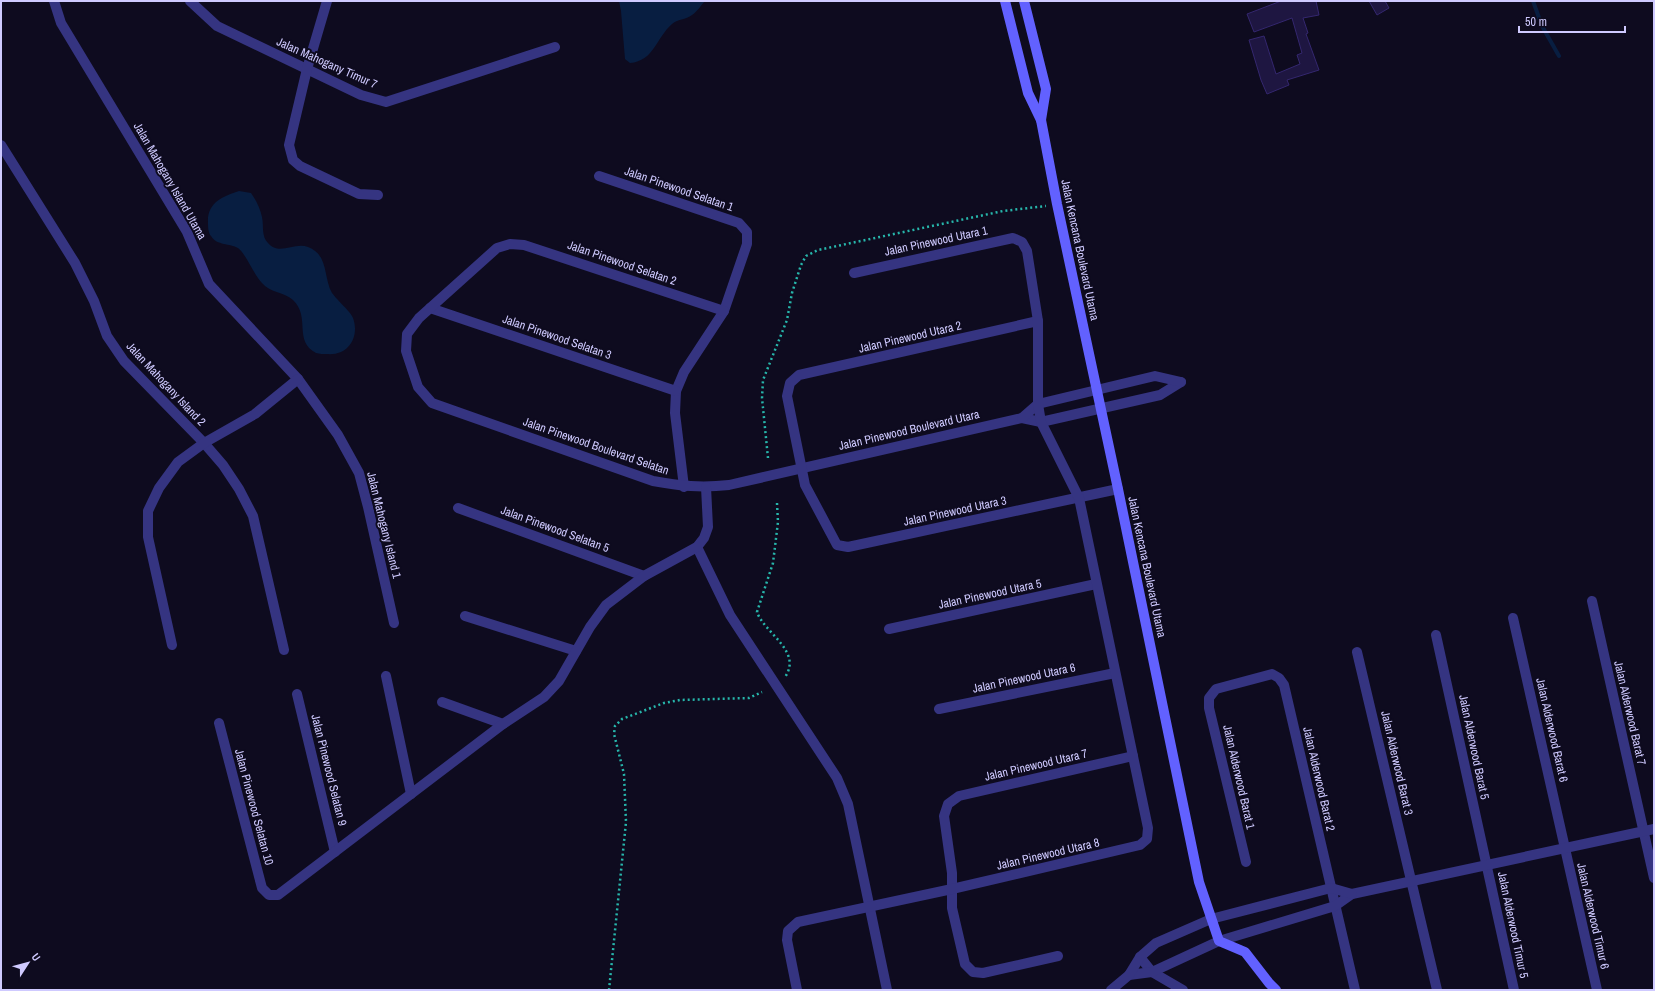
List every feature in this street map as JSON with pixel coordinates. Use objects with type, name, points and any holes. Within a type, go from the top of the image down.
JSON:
[{"type":"street","name":"Jalan Mahogany Island Utama","points":[[54,1],[61,23],[187,232],[209,284],[298,379]]},
{"type":"street","name":"Jalan Mahogany Timur 7","points":[[190,1],[216,26],[361,95],[386,102],[555,47]]},
{"type":"street","points":[[327,1],[307,69],[290,145],[293,160],[300,166],[359,194],[378,195]]},
{"type":"street","name":"Jalan Kencana Boulevard Utama","points":[[1005,1],[1028,93],[1041,120],[1099,408],[1118,489],[1199,882],[1219,941]]},
{"type":"street","name":"Jalan Kencana Boulevard Utama","points":[[1024,1],[1046,89],[1041,120]]},
{"type":"street","name":"Jalan Mahogany Island 2","points":[[1,145],[75,263],[94,301],[107,336],[124,361],[224,465],[239,489],[253,516],[284,650]]},
{"type":"street","name":"Jalan Pinewood Selatan 1","points":[[599,176],[739,223],[747,232],[747,244],[724,312]]},
{"type":"street","name":"Jalan Pinewood Utara 1","points":[[854,273],[1013,238],[1022,242],[1027,251],[1038,321]]},
{"type":"street","name":"Jalan Pinewood Selatan 2","points":[[430,308],[497,248],[510,244],[524,244],[724,312]]},
{"type":"street","name":"Jalan Pinewood Selatan 3","points":[[430,308],[676,391]]},
{"type":"street","name":"Jalan Pinewood Boulevard Selatan","points":[[430,308],[419,318],[407,334],[406,351],[418,387],[432,403],[653,481],[684,486],[706,487],[728,485],[802,468]]},
{"type":"street","points":[[684,486],[675,412],[676,391],[684,372],[724,312]]},
{"type":"street","points":[[1038,321],[1038,404],[1041,422],[1079,498],[1133,756]]},
{"type":"street","name":"Jalan Pinewood Utara 2","points":[[802,468],[787,396],[790,383],[799,375],[1038,321]]},
{"type":"street","name":"Jalan Pinewood Boulevard Utara","points":[[802,468],[1022,418],[1041,422],[1160,395],[1181,382],[1155,376],[1038,404],[1022,418]]},
{"type":"street","points":[[172,645],[148,537],[148,511],[159,488],[178,462],[204,443],[255,414],[298,379]]},
{"type":"street","name":"Jalan Mahogany Island 1","points":[[298,379],[338,435],[359,473],[394,623]]},
{"type":"street","name":"Jalan Pinewood Utara 3","points":[[802,468],[805,485],[837,545],[848,548],[1118,489]]},
{"type":"street","points":[[335,852],[503,724],[544,697],[560,681],[590,627],[606,606],[644,576],[697,547],[704,538],[708,528],[706,487]]},
{"type":"street","name":"Jalan Pinewood Selatan 5","points":[[458,508],[644,576]]},
{"type":"street","points":[[697,547],[730,615],[837,778],[848,804],[887,990]]},
{"type":"street","name":"Jalan Pinewood Utara 5","points":[[889,629],[1096,584]]},
{"type":"street","name":"Jalan Alderwood Barat 7","points":[[1592,601],[1654,878]]},
{"type":"street","points":[[465,616],[576,651]]},
{"type":"street","name":"Jalan Alderwood Barat 6","points":[[1513,618],[1565,848]]},
{"type":"street","name":"Jalan Alderwood Barat 5","points":[[1436,635],[1487,865]]},
{"type":"street","name":"Jalan Alderwood Barat 3","points":[[1357,652],[1437,990]]},
{"type":"street","name":"Jalan Pinewood Utara 6","points":[[939,709],[1115,673]]},
{"type":"street","name":"Jalan Alderwood Barat 2","points":[[1210,698],[1216,689],[1272,674],[1279,678],[1284,685],[1355,990]]},
{"type":"street","points":[[386,676],[411,794]]},
{"type":"street","name":"Jalan Pinewood Selatan 9","points":[[297,694],[335,852]]},
{"type":"street","name":"Jalan Alderwood Barat 1","points":[[1210,698],[1209,708],[1246,862]]},
{"type":"street","points":[[442,702],[503,724]]},
{"type":"street","name":"Jalan Pinewood Selatan 10","points":[[219,723],[262,888],[269,895],[278,895],[335,852]]},
{"type":"street","name":"Jalan Pinewood Utara 8","points":[[797,990],[787,940],[788,931],[798,922],[952,889],[1140,845],[1147,839],[1148,828],[1133,756]]},
{"type":"street","name":"Jalan Pinewood Utara 7","points":[[952,889],[952,873],[944,816],[948,804],[959,796],[1133,756]]},
{"type":"street","points":[[1130,975],[1152,972],[1219,941],[1335,906],[1352,894],[1654,829]]},
{"type":"street","name":"Jalan Alderwood Timur 6","points":[[1565,848],[1597,990]]},
{"type":"street","name":"Jalan Alderwood Timur 5","points":[[1487,865],[1514,990]]},
{"type":"street","points":[[1111,990],[1130,975],[1140,957],[1156,943],[1211,919],[1331,888],[1352,894]]},
{"type":"street","points":[[952,889],[952,908],[964,964],[973,972],[983,974],[1058,956]]},
{"type":"street","points":[[1219,941],[1245,952],[1276,990]]},
{"type":"street","points":[[1140,957],[1152,972],[1183,990]]},
{"type":"path","points":[[776,503],[778,522],[773,563],[757,612],[760,619],[786,649],[790,662],[788,672],[784,677]]},
{"type":"path","points":[[610,990],[626,822],[624,774],[614,734],[615,726],[622,719],[664,703],[680,700],[748,698],[762,692]]},
{"type":"water","points":[[619,1],[705,1],[692,15],[672,24],[650,53],[644,58],[630,63],[625,59]]},
{"type":"water","points":[[239,191],[251,193],[255,198],[263,220],[264,237],[272,247],[282,249],[303,246],[308,247],[319,255],[332,293],[350,313],[355,325],[355,332],[350,344],[341,352],[334,354],[316,353],[309,348],[303,335],[301,314],[293,300],[286,295],[273,291],[265,286],[238,248],[220,243],[210,235],[208,215],[213,205],[227,195]]},
{"type":"building","points":[[1281,1],[1316,1],[1319,15],[1303,18],[1308,33],[1306,34],[1319,70],[1287,80],[1289,85],[1267,94],[1261,80],[1249,40],[1264,36],[1276,74],[1300,64],[1297,55],[1302,53],[1292,18],[1254,32],[1247,14]]},
{"type":"building","points":[[1369,1],[1385,1],[1389,8],[1377,15]]},
{"type":"waterway","points":[[1533,1],[1542,26],[1559,56]]}]
